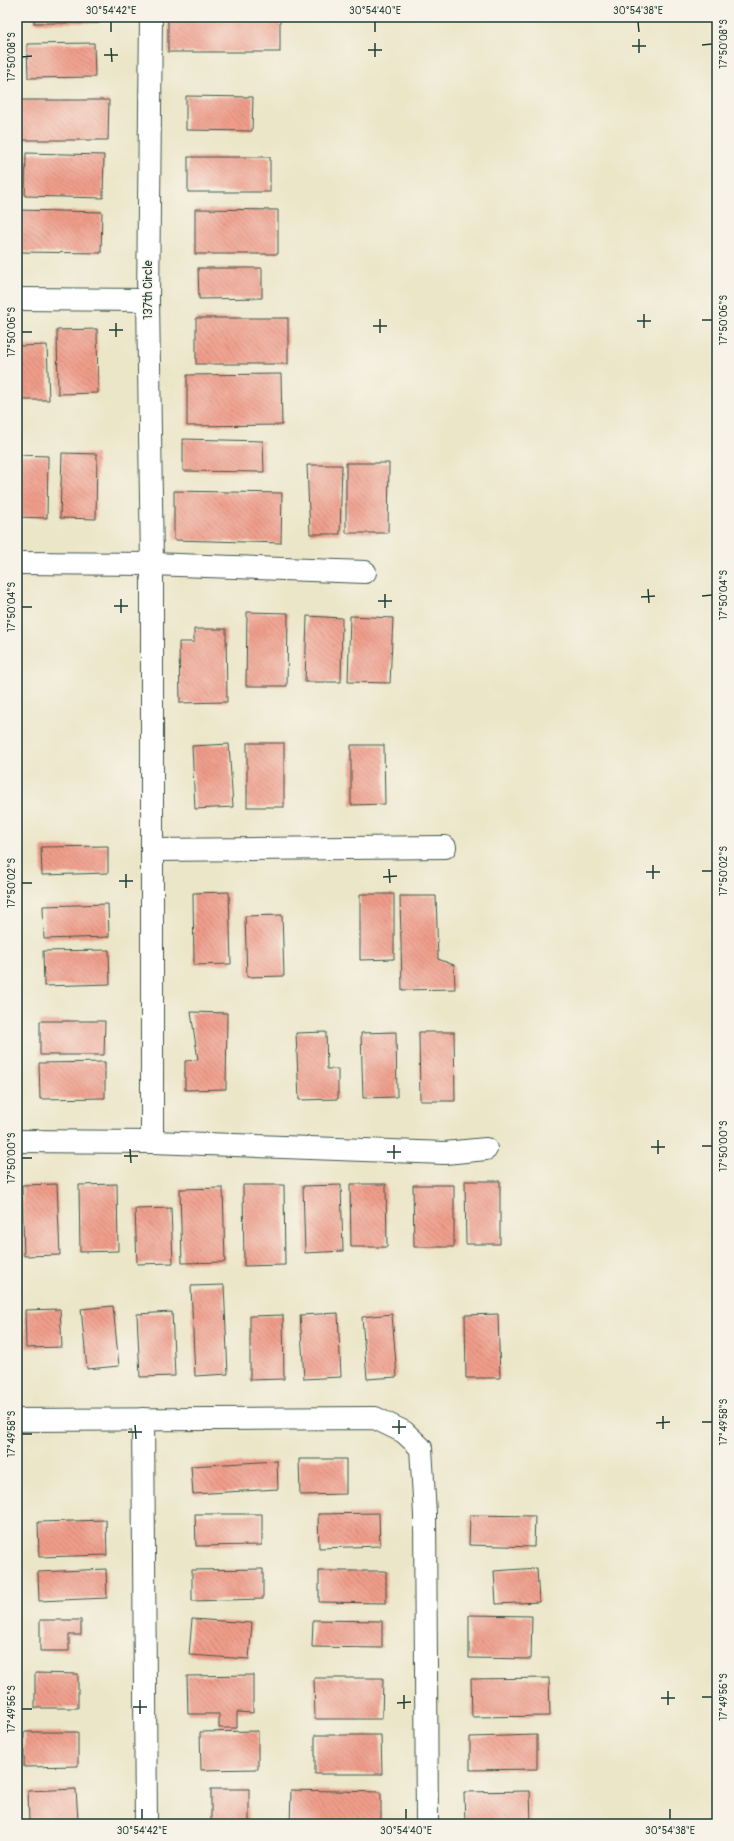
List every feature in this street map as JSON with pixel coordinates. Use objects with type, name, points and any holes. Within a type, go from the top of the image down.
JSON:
[{"type":"street","name":"137th Circle","points":[[151,17],[148,300],[152,564],[152,1142]]},
{"type":"street","points":[[17,299],[148,300]]},
{"type":"street","points":[[17,563],[152,564],[365,572]]},
{"type":"street","points":[[153,850],[445,847]]},
{"type":"street","points":[[17,1141],[152,1142],[445,1153],[486,1149]]},
{"type":"street","points":[[17,1420],[375,1418],[404,1432],[421,1448],[425,1514],[427,1824]]},
{"type":"street","points":[[143,1419],[146,1824]]},
{"type":"building","points":[[34,17],[99,17],[99,23],[34,23]]},
{"type":"building","points":[[168,17],[280,17],[280,52],[168,52]]},
{"type":"building","points":[[94,43],[95,77],[28,78],[27,44]]},
{"type":"building","points":[[186,96],[253,97],[252,131],[186,130]]},
{"type":"building","points":[[17,100],[109,100],[108,140],[17,140]]},
{"type":"building","points":[[26,153],[104,155],[103,198],[25,196]]},
{"type":"building","points":[[188,157],[270,157],[270,192],[188,192]]},
{"type":"building","points":[[195,209],[278,210],[278,254],[195,254]]},
{"type":"building","points":[[17,210],[102,212],[101,253],[17,252]]},
{"type":"building","points":[[198,268],[262,268],[262,298],[199,299]]},
{"type":"building","points":[[196,318],[288,318],[288,364],[196,364]]},
{"type":"building","points":[[97,329],[98,393],[58,394],[57,330]]},
{"type":"building","points":[[47,345],[49,400],[19,400],[18,346]]},
{"type":"building","points":[[281,374],[282,425],[187,426],[187,375]]},
{"type":"building","points":[[183,439],[263,441],[264,472],[183,471]]},
{"type":"building","points":[[62,453],[97,454],[96,519],[60,518]]},
{"type":"building","points":[[18,455],[48,456],[47,518],[17,517]]},
{"type":"building","points":[[346,463],[389,463],[388,533],[346,533]]},
{"type":"building","points":[[307,465],[342,465],[340,534],[310,534]]},
{"type":"building","points":[[174,491],[282,493],[281,543],[174,540]]},
{"type":"building","points":[[247,612],[288,613],[287,686],[246,686]]},
{"type":"building","points":[[307,616],[342,618],[341,682],[305,682]]},
{"type":"building","points":[[350,616],[393,618],[390,683],[348,682]]},
{"type":"building","points":[[194,629],[226,629],[227,702],[180,703],[179,642],[194,642]]},
{"type":"building","points":[[247,743],[284,743],[284,807],[247,807]]},
{"type":"building","points":[[229,744],[233,807],[195,809],[192,746]]},
{"type":"building","points":[[351,745],[384,745],[385,804],[351,805]]},
{"type":"building","points":[[108,846],[108,873],[42,875],[41,847]]},
{"type":"building","points":[[229,892],[231,964],[194,965],[193,893]]},
{"type":"building","points":[[360,894],[394,894],[394,959],[360,960]]},
{"type":"building","points":[[400,896],[436,896],[438,959],[454,965],[455,989],[402,990]]},
{"type":"building","points":[[108,904],[109,937],[44,939],[43,906]]},
{"type":"building","points":[[282,915],[284,976],[247,977],[245,916]]},
{"type":"building","points":[[109,950],[110,984],[44,986],[43,951]]},
{"type":"building","points":[[191,1012],[227,1013],[226,1089],[185,1090],[185,1061],[198,1060]]},
{"type":"building","points":[[40,1021],[105,1021],[104,1055],[40,1055]]},
{"type":"building","points":[[326,1032],[327,1069],[338,1069],[338,1099],[299,1100],[296,1033]]},
{"type":"building","points":[[396,1032],[397,1097],[363,1098],[361,1033]]},
{"type":"building","points":[[419,1032],[454,1032],[455,1101],[420,1101]]},
{"type":"building","points":[[105,1062],[105,1098],[40,1099],[39,1063]]},
{"type":"building","points":[[465,1181],[500,1181],[500,1244],[466,1244]]},
{"type":"building","points":[[57,1184],[60,1255],[24,1256],[22,1185]]},
{"type":"building","points":[[117,1184],[118,1251],[80,1252],[79,1185]]},
{"type":"building","points":[[350,1184],[386,1184],[387,1247],[351,1247]]},
{"type":"building","points":[[243,1185],[284,1185],[285,1265],[244,1266]]},
{"type":"building","points":[[341,1185],[343,1251],[305,1253],[303,1186]]},
{"type":"building","points":[[413,1185],[454,1185],[454,1247],[414,1247]]},
{"type":"building","points":[[223,1188],[225,1262],[182,1263],[180,1189]]},
{"type":"building","points":[[171,1208],[173,1263],[137,1264],[135,1209]]},
{"type":"building","points":[[224,1285],[228,1374],[195,1376],[191,1286]]},
{"type":"building","points":[[113,1306],[119,1366],[87,1369],[81,1309]]},
{"type":"building","points":[[60,1309],[62,1347],[26,1348],[25,1310]]},
{"type":"building","points":[[172,1312],[175,1376],[140,1377],[137,1314]]},
{"type":"building","points":[[338,1313],[341,1377],[304,1379],[300,1315]]},
{"type":"building","points":[[392,1314],[397,1377],[367,1379],[362,1317]]},
{"type":"building","points":[[498,1314],[500,1378],[466,1378],[465,1315]]},
{"type":"building","points":[[283,1315],[284,1379],[250,1380],[250,1316]]},
{"type":"building","points":[[299,1459],[346,1459],[346,1494],[300,1495]]},
{"type":"building","points":[[277,1461],[278,1489],[193,1494],[191,1466]]},
{"type":"building","points":[[379,1513],[380,1546],[319,1548],[318,1514]]},
{"type":"building","points":[[195,1514],[262,1514],[262,1545],[196,1546]]},
{"type":"building","points":[[470,1515],[535,1516],[534,1547],[469,1545]]},
{"type":"building","points":[[106,1520],[107,1555],[39,1557],[38,1522]]},
{"type":"building","points":[[537,1568],[539,1602],[496,1604],[494,1571]]},
{"type":"building","points":[[106,1569],[107,1598],[39,1601],[38,1572]]},
{"type":"building","points":[[263,1569],[263,1599],[192,1601],[192,1570]]},
{"type":"building","points":[[319,1571],[386,1571],[386,1603],[319,1602]]},
{"type":"building","points":[[469,1615],[532,1616],[531,1659],[469,1658]]},
{"type":"building","points":[[192,1619],[252,1623],[249,1659],[189,1655]]},
{"type":"building","points":[[40,1620],[81,1620],[81,1635],[69,1635],[69,1651],[40,1651]]},
{"type":"building","points":[[313,1620],[382,1621],[382,1648],[312,1647]]},
{"type":"building","points":[[35,1673],[78,1674],[78,1708],[35,1708]]},
{"type":"building","points":[[253,1675],[253,1713],[237,1712],[237,1728],[219,1728],[219,1714],[188,1714],[187,1676]]},
{"type":"building","points":[[314,1678],[383,1678],[382,1719],[315,1719]]},
{"type":"building","points":[[549,1678],[550,1716],[472,1717],[471,1679]]},
{"type":"building","points":[[258,1731],[258,1769],[201,1770],[200,1732]]},
{"type":"building","points":[[24,1732],[78,1732],[78,1766],[24,1767]]},
{"type":"building","points":[[315,1735],[381,1735],[382,1774],[315,1774]]},
{"type":"building","points":[[537,1735],[537,1769],[470,1770],[470,1737]]},
{"type":"building","points":[[76,1789],[78,1821],[29,1823],[28,1791]]},
{"type":"building","points":[[211,1789],[249,1789],[249,1824],[211,1824]]},
{"type":"building","points":[[291,1790],[381,1792],[381,1824],[290,1824]]},
{"type":"building","points":[[530,1791],[531,1824],[465,1824],[464,1792]]}]
